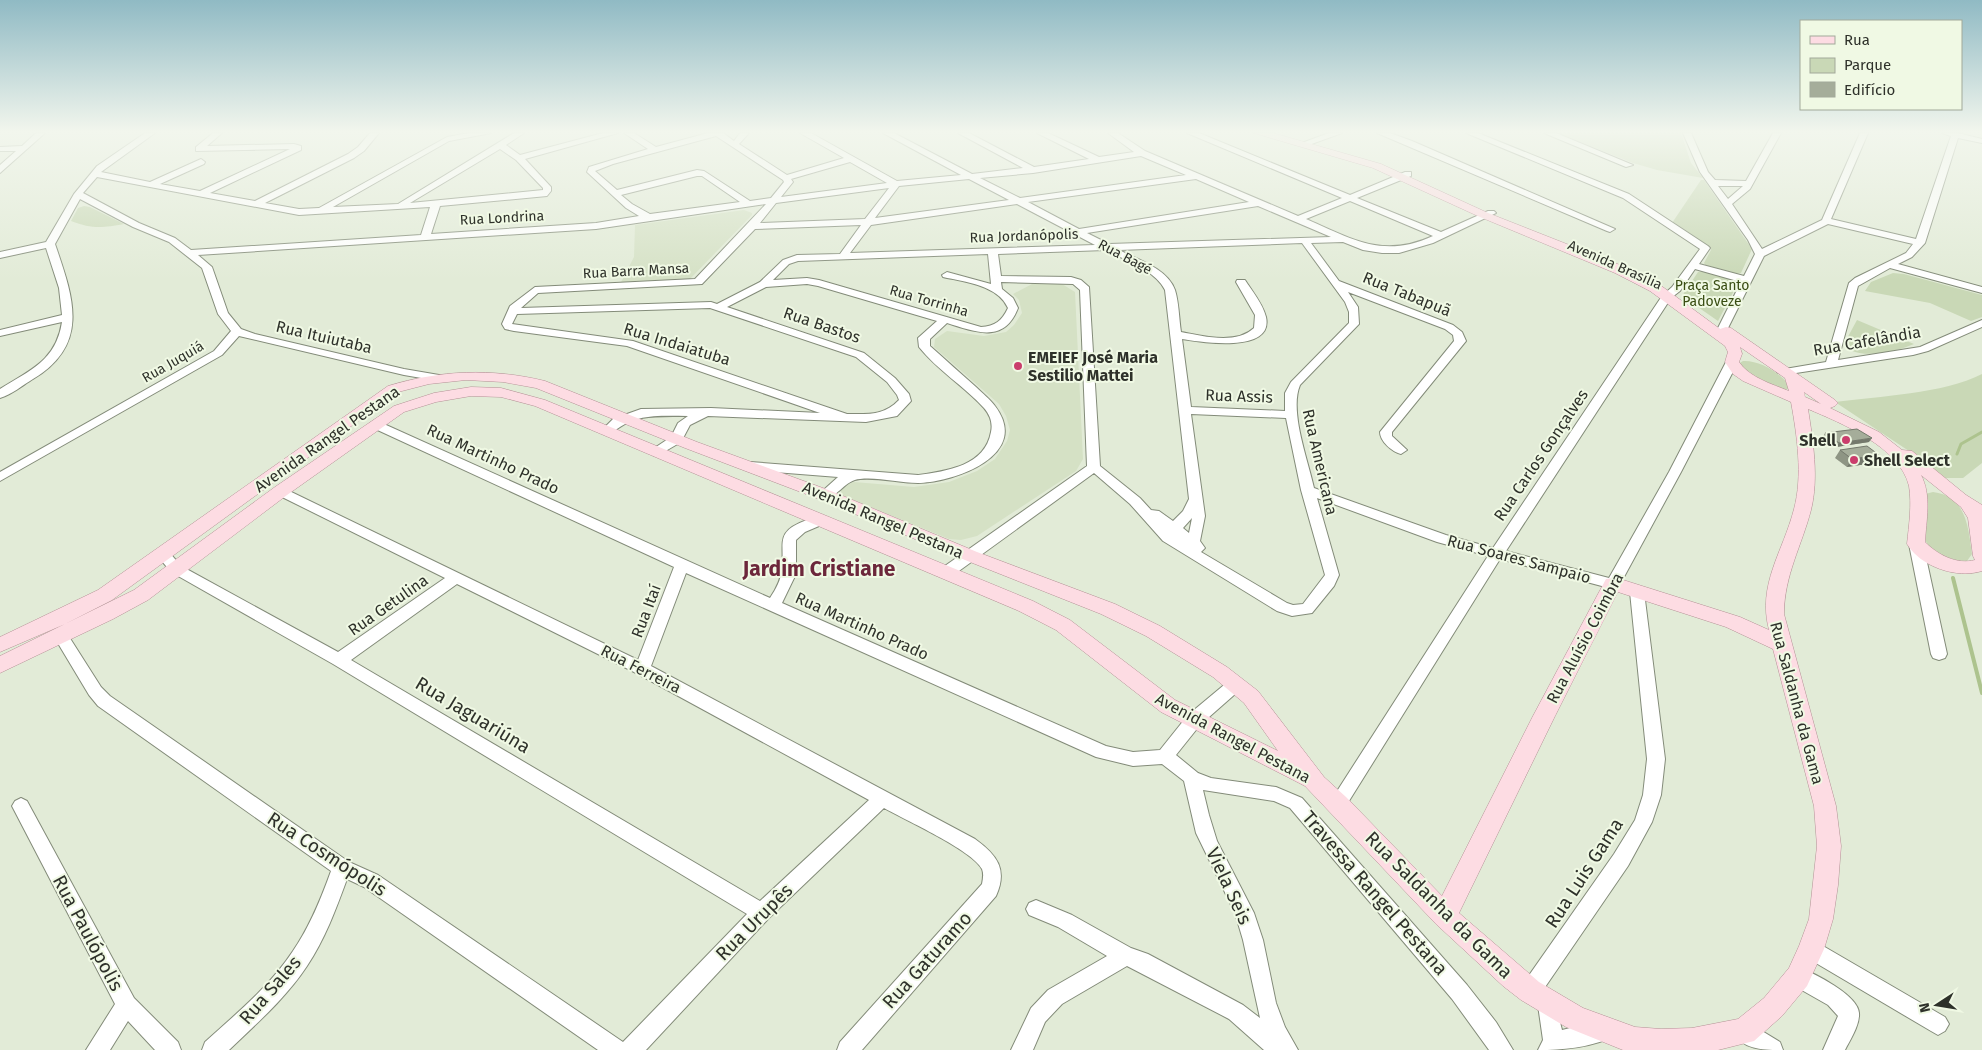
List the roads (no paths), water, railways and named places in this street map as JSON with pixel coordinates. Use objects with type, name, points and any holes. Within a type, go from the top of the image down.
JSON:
[{"type":"main road","name":"Avenida Brasília","points":[[1420,182],[1488,214],[1651,285],[1730,343],[1735,351],[1733,360],[1737,370],[1758,383],[1847,421],[1874,437],[1904,460],[1913,472],[1918,493],[1916,544]]},
{"type":"main road","name":"Avenida Brasília","points":[[1667,298],[1723,328],[1784,373],[1902,451],[1970,506]]},
{"type":"main road","points":[[1733,360],[1753,359],[1784,373]]},
{"type":"main road","name":"Rua Saldanha da Gama","points":[[1316,784],[1338,804],[1445,916],[1538,996],[1575,1018],[1636,1041],[1665,1046],[1744,1031],[1773,1007],[1798,977],[1811,949],[1821,919],[1829,846],[1826,814],[1774,614],[1775,588],[1779,570],[1804,503],[1805,443],[1802,421],[1798,399],[1784,373]]},
{"type":"main road","name":"Avenida Rangel Pestana","points":[[0,645],[83,607],[106,594],[392,389],[439,378],[474,376],[526,380],[825,495],[970,556],[1130,619],[1162,636],[1236,684],[1262,710],[1283,742],[1316,784]]},
{"type":"main road","points":[[418,402],[438,390],[441,384],[439,378]]},
{"type":"main road","name":"Avenida Rangel Pestana","points":[[0,665],[141,595],[281,491],[399,409],[418,402],[472,392],[492,392],[511,394],[540,403],[1026,606],[1063,625],[1152,696],[1194,720],[1277,761],[1316,784]]},
{"type":"main road","points":[[1802,421],[1822,417],[1847,421]]},
{"type":"main road","points":[[1918,493],[1938,491],[1970,506],[1976,515],[1982,556]]},
{"type":"main road","points":[[1916,544],[1927,554],[1947,564],[1964,568],[1977,567],[1982,564]]},
{"type":"main road","name":"Rua Soares Sampaio","points":[[1613,584],[1733,622],[1781,644]]},
{"type":"main road","name":"Rua Aluísio Coimbra","points":[[1445,916],[1544,716],[1613,584]]},
{"type":"main road","name":"Rua Soares Sampaio","points":[[1733,622],[1751,623],[1774,614]]},
{"type":"street","points":[[0,394],[50,360],[57,352],[68,327],[69,317],[62,282],[50,244],[78,194],[88,182]]},
{"type":"street","points":[[140,182],[299,212],[537,196],[547,191],[547,187],[542,182]]},
{"type":"street","points":[[152,184],[156,182]]},
{"type":"street","points":[[203,194],[228,182]]},
{"type":"street","points":[[256,204],[300,182]]},
{"type":"street","points":[[318,212],[371,182]]},
{"type":"street","points":[[399,206],[439,182]]},
{"type":"street","points":[[603,182],[629,206],[648,217]]},
{"type":"street","points":[[617,193],[659,182]]},
{"type":"street","points":[[716,182],[749,204]]},
{"type":"street","name":"Rua Barra Mansa","points":[[512,312],[514,308],[535,290],[698,282],[752,226],[789,182]]},
{"type":"street","points":[[843,256],[896,184],[892,182]]},
{"type":"street","name":"Rua Londrina","points":[[190,253],[570,228],[914,182]]},
{"type":"street","name":"Rua Bagé","points":[[980,182],[1108,247],[1162,278],[1170,290],[1196,499],[1200,517],[1193,542]]},
{"type":"street","points":[[752,226],[869,222],[1157,182]]},
{"type":"street","points":[[1212,182],[1378,251],[1397,252],[1413,248],[1488,214]]},
{"type":"street","points":[[1314,182],[1442,236]]},
{"type":"street","points":[[1299,219],[1388,182]]},
{"type":"street","points":[[1501,182],[1610,228]]},
{"type":"street","points":[[1590,182],[1634,200],[1704,246],[1704,250],[1693,266],[1667,298]]},
{"type":"street","points":[[1723,328],[1760,254],[1826,221],[1843,182]]},
{"type":"street","points":[[1831,365],[1834,345],[1853,285],[1859,280],[1909,255],[1920,243],[1937,182]]},
{"type":"street","points":[[1712,183],[1748,184]]},
{"type":"street","points":[[1712,183],[1753,240],[1760,254]]},
{"type":"street","points":[[1728,204],[1740,196],[1748,184]]},
{"type":"street","points":[[78,194],[136,225],[172,240],[207,267],[223,314],[237,331]]},
{"type":"street","points":[[1078,232],[1260,203]]},
{"type":"street","points":[[425,237],[436,204]]},
{"type":"street","points":[[616,223],[629,206]]},
{"type":"street","points":[[1826,221],[1920,243]]},
{"type":"street","name":"Rua Jordanópolis","points":[[719,307],[764,284],[790,260],[843,256],[1346,239]]},
{"type":"street","points":[[1753,240],[1788,239]]},
{"type":"street","points":[[1305,241],[1336,283]]},
{"type":"street","points":[[0,254],[50,244]]},
{"type":"street","points":[[993,251],[996,284]]},
{"type":"street","points":[[1889,265],[1982,290]]},
{"type":"street","points":[[1693,266],[1746,280]]},
{"type":"street","points":[[947,275],[996,284],[1071,280],[1077,282],[1085,289],[1094,467],[1134,501],[1193,542],[1211,566]]},
{"type":"street","name":"Rua Torrinha","points":[[764,284],[813,281],[981,330],[1002,326],[1010,317],[1013,308],[1010,300],[996,284]]},
{"type":"street","points":[[1176,335],[1234,341],[1255,333],[1261,324],[1262,317],[1241,282]]},
{"type":"street","name":"Rua Americana","points":[[1211,566],[1292,611],[1307,609],[1330,582],[1332,575],[1308,490],[1291,415],[1292,393],[1295,384],[1354,324],[1356,316],[1354,306],[1336,283]]},
{"type":"street","name":"Rua Tabapuã","points":[[1336,283],[1449,327],[1460,337],[1460,341],[1386,432],[1386,438],[1401,450]]},
{"type":"street","name":"Rua Carlos Gonçalves","points":[[1338,804],[1496,553],[1667,298]]},
{"type":"street","name":"Rua Bastos","points":[[512,312],[697,304],[719,307],[855,352],[872,364],[903,394],[904,401],[893,413],[880,417],[845,418],[711,412],[641,413],[617,422],[607,431]]},
{"type":"street","name":"Rua Indaiatuba","points":[[512,312],[507,324],[509,327],[629,343],[845,418]]},
{"type":"street","points":[[2,333],[69,317]]},
{"type":"street","points":[[750,466],[918,479],[946,475],[979,462],[995,444],[998,424],[990,408],[925,347],[924,338],[944,320]]},
{"type":"street","name":"Rua Cafelândia","points":[[1784,373],[1924,349],[1982,322]]},
{"type":"street","name":"Rua Ituiutaba","points":[[237,331],[252,337],[404,372],[439,378]]},
{"type":"street","name":"Rua Juquiá","points":[[0,477],[218,353],[237,331]]},
{"type":"street","points":[[1834,345],[1841,352],[1860,360]]},
{"type":"street","name":"Rua Aluísio Coimbra","points":[[1613,584],[1675,472],[1733,360]]},
{"type":"street","points":[[392,389],[404,372]]},
{"type":"street","points":[[762,414],[776,404],[777,399],[774,392]]},
{"type":"street","points":[[787,415],[795,408],[796,401]]},
{"type":"street","name":"Rua Assis","points":[[1185,410],[1291,415]]},
{"type":"street","name":"Rua Bastos","points":[[657,452],[677,439],[680,429],[689,420],[711,412]]},
{"type":"street","name":"Rua Martinho Prado","points":[[375,424],[682,565],[1102,752],[1129,760],[1147,760],[1165,756]]},
{"type":"street","points":[[947,572],[1094,467]]},
{"type":"street","points":[[825,495],[842,480],[857,475]]},
{"type":"street","name":"Rua Soares Sampaio","points":[[1308,490],[1427,534],[1613,584]]},
{"type":"street","name":"Rua Ferreira","points":[[281,491],[642,669],[968,845],[990,865]]},
{"type":"street","points":[[1175,528],[1189,513],[1196,499]]},
{"type":"street","points":[[1134,501],[1168,538],[1211,566]]},
{"type":"street","points":[[774,605],[787,581],[789,570],[788,542],[790,536],[809,524],[821,520]]},
{"type":"street","points":[[1916,544],[1939,654]]},
{"type":"street","name":"Rua Jaguariúna","points":[[163,554],[176,569],[339,660],[762,912]]},
{"type":"street","name":"Rua Itaí","points":[[642,669],[682,565]]},
{"type":"street","name":"Rua Getulina","points":[[339,660],[456,578]]},
{"type":"street","name":"Rua Luis Gama","points":[[1538,996],[1643,822],[1652,796],[1656,759],[1637,592]]},
{"type":"street","name":"Rua Cosmópolis","points":[[61,636],[95,691],[104,701],[342,868],[371,882],[616,1050]]},
{"type":"street","points":[[1165,756],[1194,720],[1236,684]]},
{"type":"street","name":"Travessa Rangel Pestana","points":[[1165,756],[1192,778],[1221,788],[1245,788],[1276,794],[1296,803],[1414,941],[1456,986],[1477,1012],[1502,1050]]},
{"type":"street","name":"Viela Seis","points":[[1192,778],[1198,812],[1206,836],[1249,924],[1264,1003],[1272,1025],[1287,1050]]},
{"type":"street","name":"Rua Urupês","points":[[631,1050],[762,912],[882,799]]},
{"type":"street","name":"Rua Paulópolis","points":[[21,806],[127,1006],[170,1050]]},
{"type":"street","name":"Rua Gaturamo","points":[[848,1050],[989,890],[994,882],[990,865]]},
{"type":"street","name":"Rua Sales","points":[[213,1050],[270,996],[292,970],[311,940],[342,868]]},
{"type":"street","points":[[1036,909],[1065,921],[1133,959],[1236,1012],[1279,1050]]},
{"type":"street","points":[[1811,949],[1938,1024]]},
{"type":"street","points":[[1022,1050],[1038,1015],[1054,997],[1133,959]]},
{"type":"street","points":[[1798,977],[1835,998],[1849,1012],[1848,1020],[1834,1050]]},
{"type":"street","points":[[1538,996],[1551,1047],[1606,1031]]},
{"type":"street","points":[[97,1050],[127,1006]]},
{"type":"street","points":[[1744,1031],[1772,1050]]},
{"type":"waterway","points":[[1957,454],[1961,444],[1982,432]]},
{"type":"waterway","points":[[1953,578],[1982,693]]},
{"type":"place","name":"EMEIEF José Maria Sestilio Mattei","points":[[1018,366]]},
{"type":"place","name":"Shell","points":[[1846,440]]},
{"type":"place","name":"Shell Select","points":[[1854,460]]},
{"type":"district","name":"Jardim Cristiane","points":[[819,569]]},
{"type":"park label","name":"Praça Santo Padoveze","points":[[1712,294]]}]
